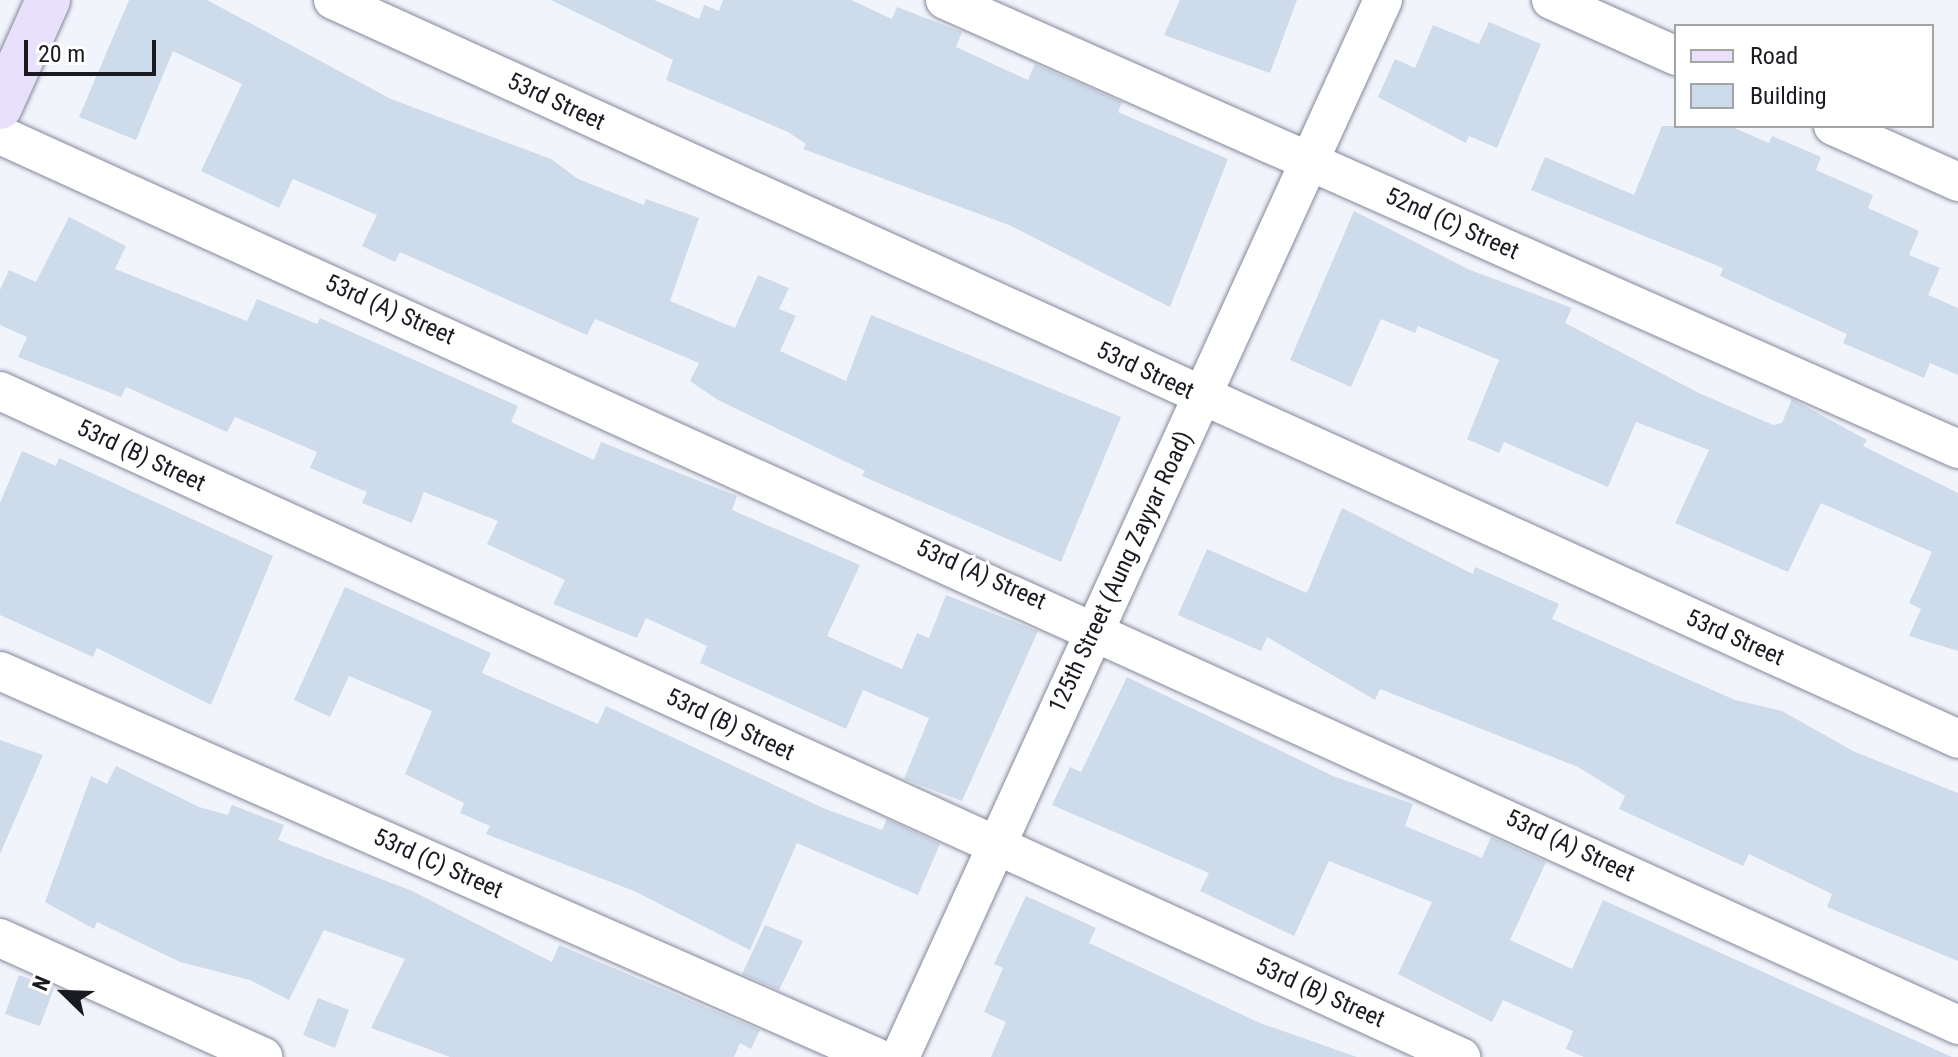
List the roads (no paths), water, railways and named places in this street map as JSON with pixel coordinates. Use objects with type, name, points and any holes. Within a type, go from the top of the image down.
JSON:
[{"type":"street","points":[[0,107],[48,0]]},
{"type":"street","name":"53rd Street","points":[[333,0],[1958,739]]},
{"type":"street","name":"52nd (C) Street","points":[[945,0],[1958,449]]},
{"type":"street","name":"125th Street (Aung Zayyar Road)","points":[[900,1057],[1383,0]]},
{"type":"street","points":[[1551,0],[1674,55]]},
{"type":"street","points":[[1837,128],[1958,182]]},
{"type":"street","name":"53rd (A) Street","points":[[0,135],[1096,627],[1958,1025]]},
{"type":"street","name":"53rd (B) Street","points":[[0,391],[1461,1057]]},
{"type":"street","name":"53rd (C) Street","points":[[0,671],[876,1057]]},
{"type":"street","points":[[0,938],[263,1057]]}]
